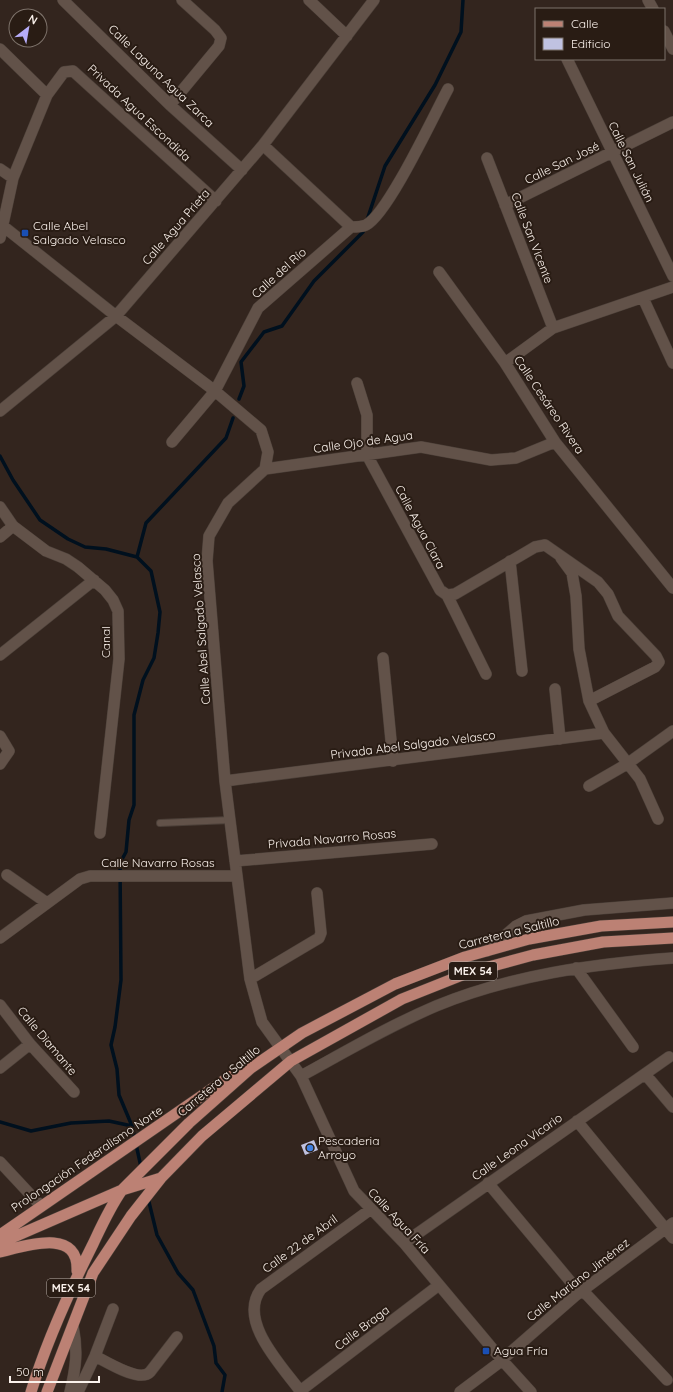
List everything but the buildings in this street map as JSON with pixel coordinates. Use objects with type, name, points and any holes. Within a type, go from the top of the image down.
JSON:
[{"type":"main road","name":"Carretera a Saltillo","points":[[31,1392],[42,1356],[77,1273],[113,1202],[122,1190],[133,1183],[189,1123],[251,1068],[302,1033],[395,984],[465,957],[529,939],[601,926],[673,922]]},
{"type":"main road","name":"MEX 54","points":[[47,1392],[94,1273],[131,1216],[161,1178],[202,1136],[291,1061],[402,999],[470,972],[533,955],[603,942],[673,938]]},
{"type":"main road","name":"Prolongación Federalismo Norte","points":[[0,1235],[229,1077],[251,1068]]},
{"type":"main road","points":[[133,1183],[161,1178]]},
{"type":"main road","name":"Prolongación Federalismo Norte","points":[[0,1243],[122,1190]]},
{"type":"main road","points":[[0,1252],[44,1242],[56,1243],[68,1248],[75,1255],[78,1261],[77,1273]]},
{"type":"street","name":"Calle Laguna Agua Zarca","points":[[63,0],[170,105],[242,170]]},
{"type":"street","points":[[170,105],[218,46],[221,38],[215,30],[182,0]]},
{"type":"street","points":[[309,0],[347,36]]},
{"type":"street","name":"Calle Agua Prieta","points":[[0,411],[116,316],[263,145],[374,0]]},
{"type":"street","points":[[665,33],[673,49]]},
{"type":"street","points":[[0,49],[47,95]]},
{"type":"street","name":"Calle San Julián","points":[[566,60],[673,276]]},
{"type":"street","name":"Privada Agua Escondida","points":[[0,238],[13,178],[47,95],[64,72],[73,71],[216,201]]},
{"type":"street","points":[[263,145],[351,227],[365,226],[378,214],[395,189],[448,89]]},
{"type":"street","name":"Calle San José","points":[[505,205],[673,122]]},
{"type":"street","name":"Calle San Vicente","points":[[487,158],[553,328]]},
{"type":"street","points":[[0,169],[13,178]]},
{"type":"street","points":[[3,226],[116,316],[215,391],[262,430],[268,452],[266,469]]},
{"type":"street","name":"Calle del Río","points":[[172,442],[215,391],[258,308],[351,227]]},
{"type":"street","name":"Calle Cesáreo Rivera","points":[[439,272],[504,363],[555,442],[673,588]]},
{"type":"street","points":[[504,363],[553,328],[673,287]]},
{"type":"street","points":[[642,298],[673,364]]},
{"type":"street","name":"Calle Agua Clara","points":[[357,383],[367,415],[367,455],[440,590],[447,595],[486,674]]},
{"type":"street","name":"Calle Ojo de Agua","points":[[266,469],[421,447],[491,460],[516,458],[555,442]]},
{"type":"street","name":"Calle Abel Salgado Velasco","points":[[266,469],[228,503],[209,536],[207,561],[225,781],[250,979],[262,1022],[281,1047]]},
{"type":"street","name":"Canal","points":[[0,507],[12,526],[46,550],[66,559],[94,580],[113,600],[118,611],[120,658],[100,833]]},
{"type":"street","points":[[0,537],[12,526]]},
{"type":"street","points":[[447,595],[455,594],[535,548],[545,545],[555,550],[598,582],[608,594],[618,616],[656,656],[659,662],[655,667],[588,701]]},
{"type":"street","points":[[555,550],[572,573],[576,596],[579,648],[588,701],[604,733],[640,779],[658,819]]},
{"type":"street","points":[[510,562],[522,671]]},
{"type":"street","points":[[0,654],[94,580]]},
{"type":"street","points":[[383,658],[393,761]]},
{"type":"street","points":[[555,689],[560,739]]},
{"type":"street","points":[[589,786],[627,764],[673,731]]},
{"type":"street","name":"Privada Abel Salgado Velasco","points":[[225,781],[393,761],[604,733]]},
{"type":"street","points":[[0,736],[9,751],[0,764]]},
{"type":"street","name":"Privada Navarro Rosas","points":[[235,861],[432,844]]},
{"type":"street","points":[[0,938],[47,903],[6,875]]},
{"type":"street","name":"Calle Navarro Rosas","points":[[47,903],[80,879],[97,876],[237,876]]},
{"type":"street","points":[[250,979],[319,938],[321,933],[317,893]]},
{"type":"street","points":[[487,951],[516,926],[526,921],[584,910],[673,903]]},
{"type":"street","points":[[301,1076],[376,1035],[436,1006],[496,986],[552,972],[576,968],[673,958]]},
{"type":"street","points":[[576,968],[633,1047]]},
{"type":"street","name":"Calle Diamante","points":[[0,1005],[30,1044],[74,1092]]},
{"type":"street","points":[[0,1068],[30,1044]]},
{"type":"street","name":"Calle Agua Fría","points":[[281,1047],[301,1076],[350,1185],[404,1243],[502,1360],[531,1392]]},
{"type":"street","name":"Calle Leona Vicario","points":[[404,1243],[669,1057]]},
{"type":"street","points":[[645,1074],[673,1107]]},
{"type":"street","points":[[577,1121],[671,1230]]},
{"type":"street","points":[[0,1162],[41,1206]]},
{"type":"street","points":[[488,1183],[575,1287],[587,1295],[667,1380]]},
{"type":"street","name":"Calle 22 de Abril","points":[[300,1391],[260,1335],[255,1324],[253,1307],[257,1295],[261,1289],[371,1208]]},
{"type":"street","name":"Calle Mariano Jiménez","points":[[460,1392],[502,1360],[581,1291],[671,1230]]},
{"type":"street","name":"Calle Braga","points":[[300,1391],[439,1285]]},
{"type":"street","points":[[78,1392],[95,1356],[113,1309]]},
{"type":"street","points":[[70,1392],[76,1366],[77,1345],[72,1326]]},
{"type":"street","points":[[95,1356],[136,1375],[145,1375],[150,1372],[177,1337]]},
{"type":"lane","points":[[160,823],[230,820]]},
{"type":"waterway","points":[[367,220],[385,166],[435,85],[461,32],[463,0]]},
{"type":"waterway","points":[[239,399],[244,386],[241,362],[264,332],[282,326],[314,281],[363,232],[365,227]]},
{"type":"waterway","points":[[137,557],[146,523],[226,438],[233,418]]},
{"type":"waterway","points":[[0,456],[13,480],[40,520],[68,539],[85,547],[106,549],[137,557],[151,571],[160,612],[154,658],[143,680],[134,715],[134,805],[129,820],[126,852],[120,863],[121,980],[115,1027],[111,1045],[117,1069],[119,1095],[132,1126],[141,1167]]},
{"type":"waterway","points":[[0,1122],[31,1131],[71,1123],[109,1121],[132,1126]]},
{"type":"waterway","points":[[148,1198],[157,1235],[178,1273],[193,1290],[214,1346],[216,1363],[225,1375],[222,1392]]},
{"type":"place","name":"Calle Abel Salgado Velasco","points":[[25,233]]},
{"type":"place","name":"Pescaderia Arroyo","points":[[310,1148]]},
{"type":"place","name":"Agua Fría","points":[[486,1351]]}]
